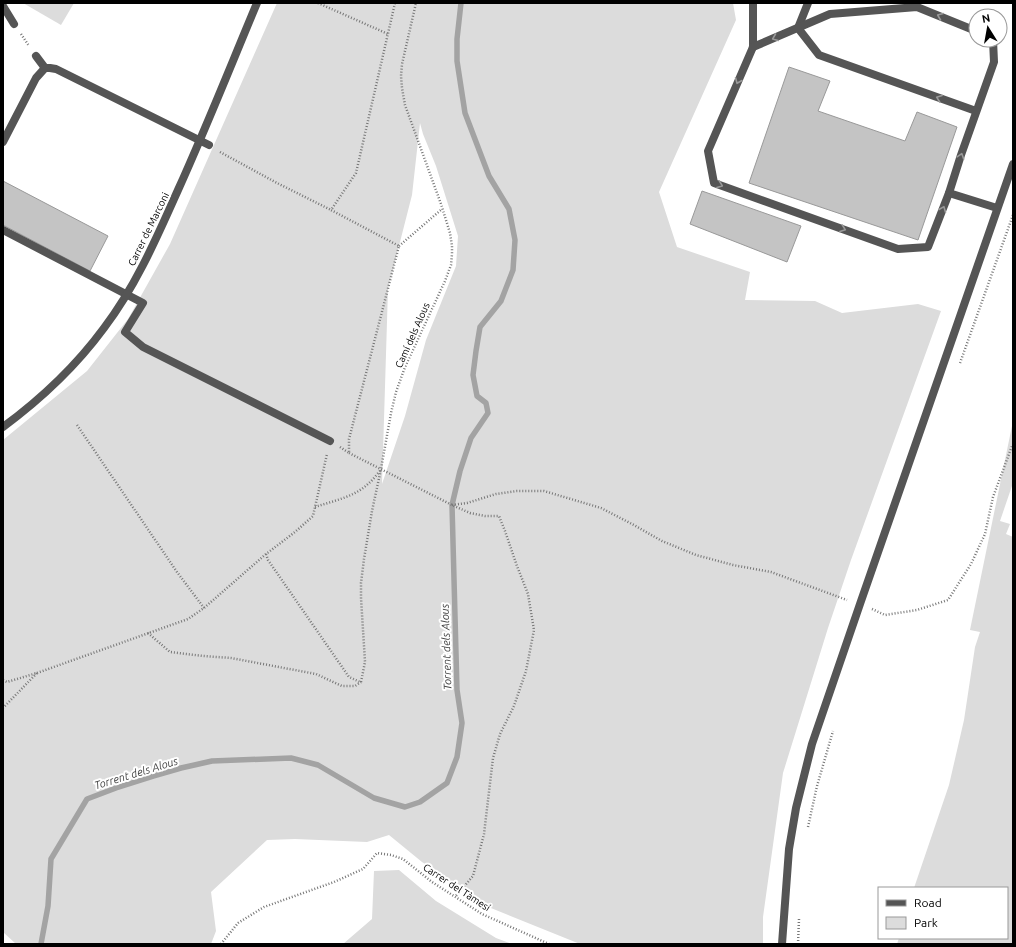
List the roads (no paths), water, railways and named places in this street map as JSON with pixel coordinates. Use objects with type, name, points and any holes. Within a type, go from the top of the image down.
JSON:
[{"type":"street","name":"Carrer de Marconi","points":[[3,427],[47,392],[61,377],[104,329],[127,294],[154,246],[200,142],[257,3]]},
{"type":"street","points":[[753,3],[753,47],[708,151],[714,183],[898,249],[928,247],[949,193],[994,62],[993,48]]},
{"type":"street","points":[[798,28],[808,3]]},
{"type":"street","points":[[3,6],[14,24]]},
{"type":"street","points":[[753,47],[830,14],[917,7],[968,27]]},
{"type":"street","points":[[798,28],[819,55],[976,111]]},
{"type":"street","points":[[36,56],[45,68]]},
{"type":"street","points":[[3,142],[36,78],[45,68],[50,68],[56,69],[200,142],[209,145]]},
{"type":"street","points":[[782,944],[789,849],[796,808],[812,744],[1013,164]]},
{"type":"street","points":[[949,193],[997,208]]},
{"type":"street","points":[[3,230],[142,303],[125,332],[143,347],[330,441]]},
{"type":"waterway","name":"Torrent dels Alous","points":[[41,944],[48,906],[51,859],[87,799],[154,776],[212,761],[291,758],[318,765],[374,798],[405,807],[420,802],[447,783],[457,757],[462,723],[457,690],[452,505],[460,471],[471,438],[488,413],[486,403],[477,396],[473,375],[480,327],[501,301],[513,270],[515,240],[509,209],[489,176],[465,113],[457,61],[457,39],[461,3]]}]
